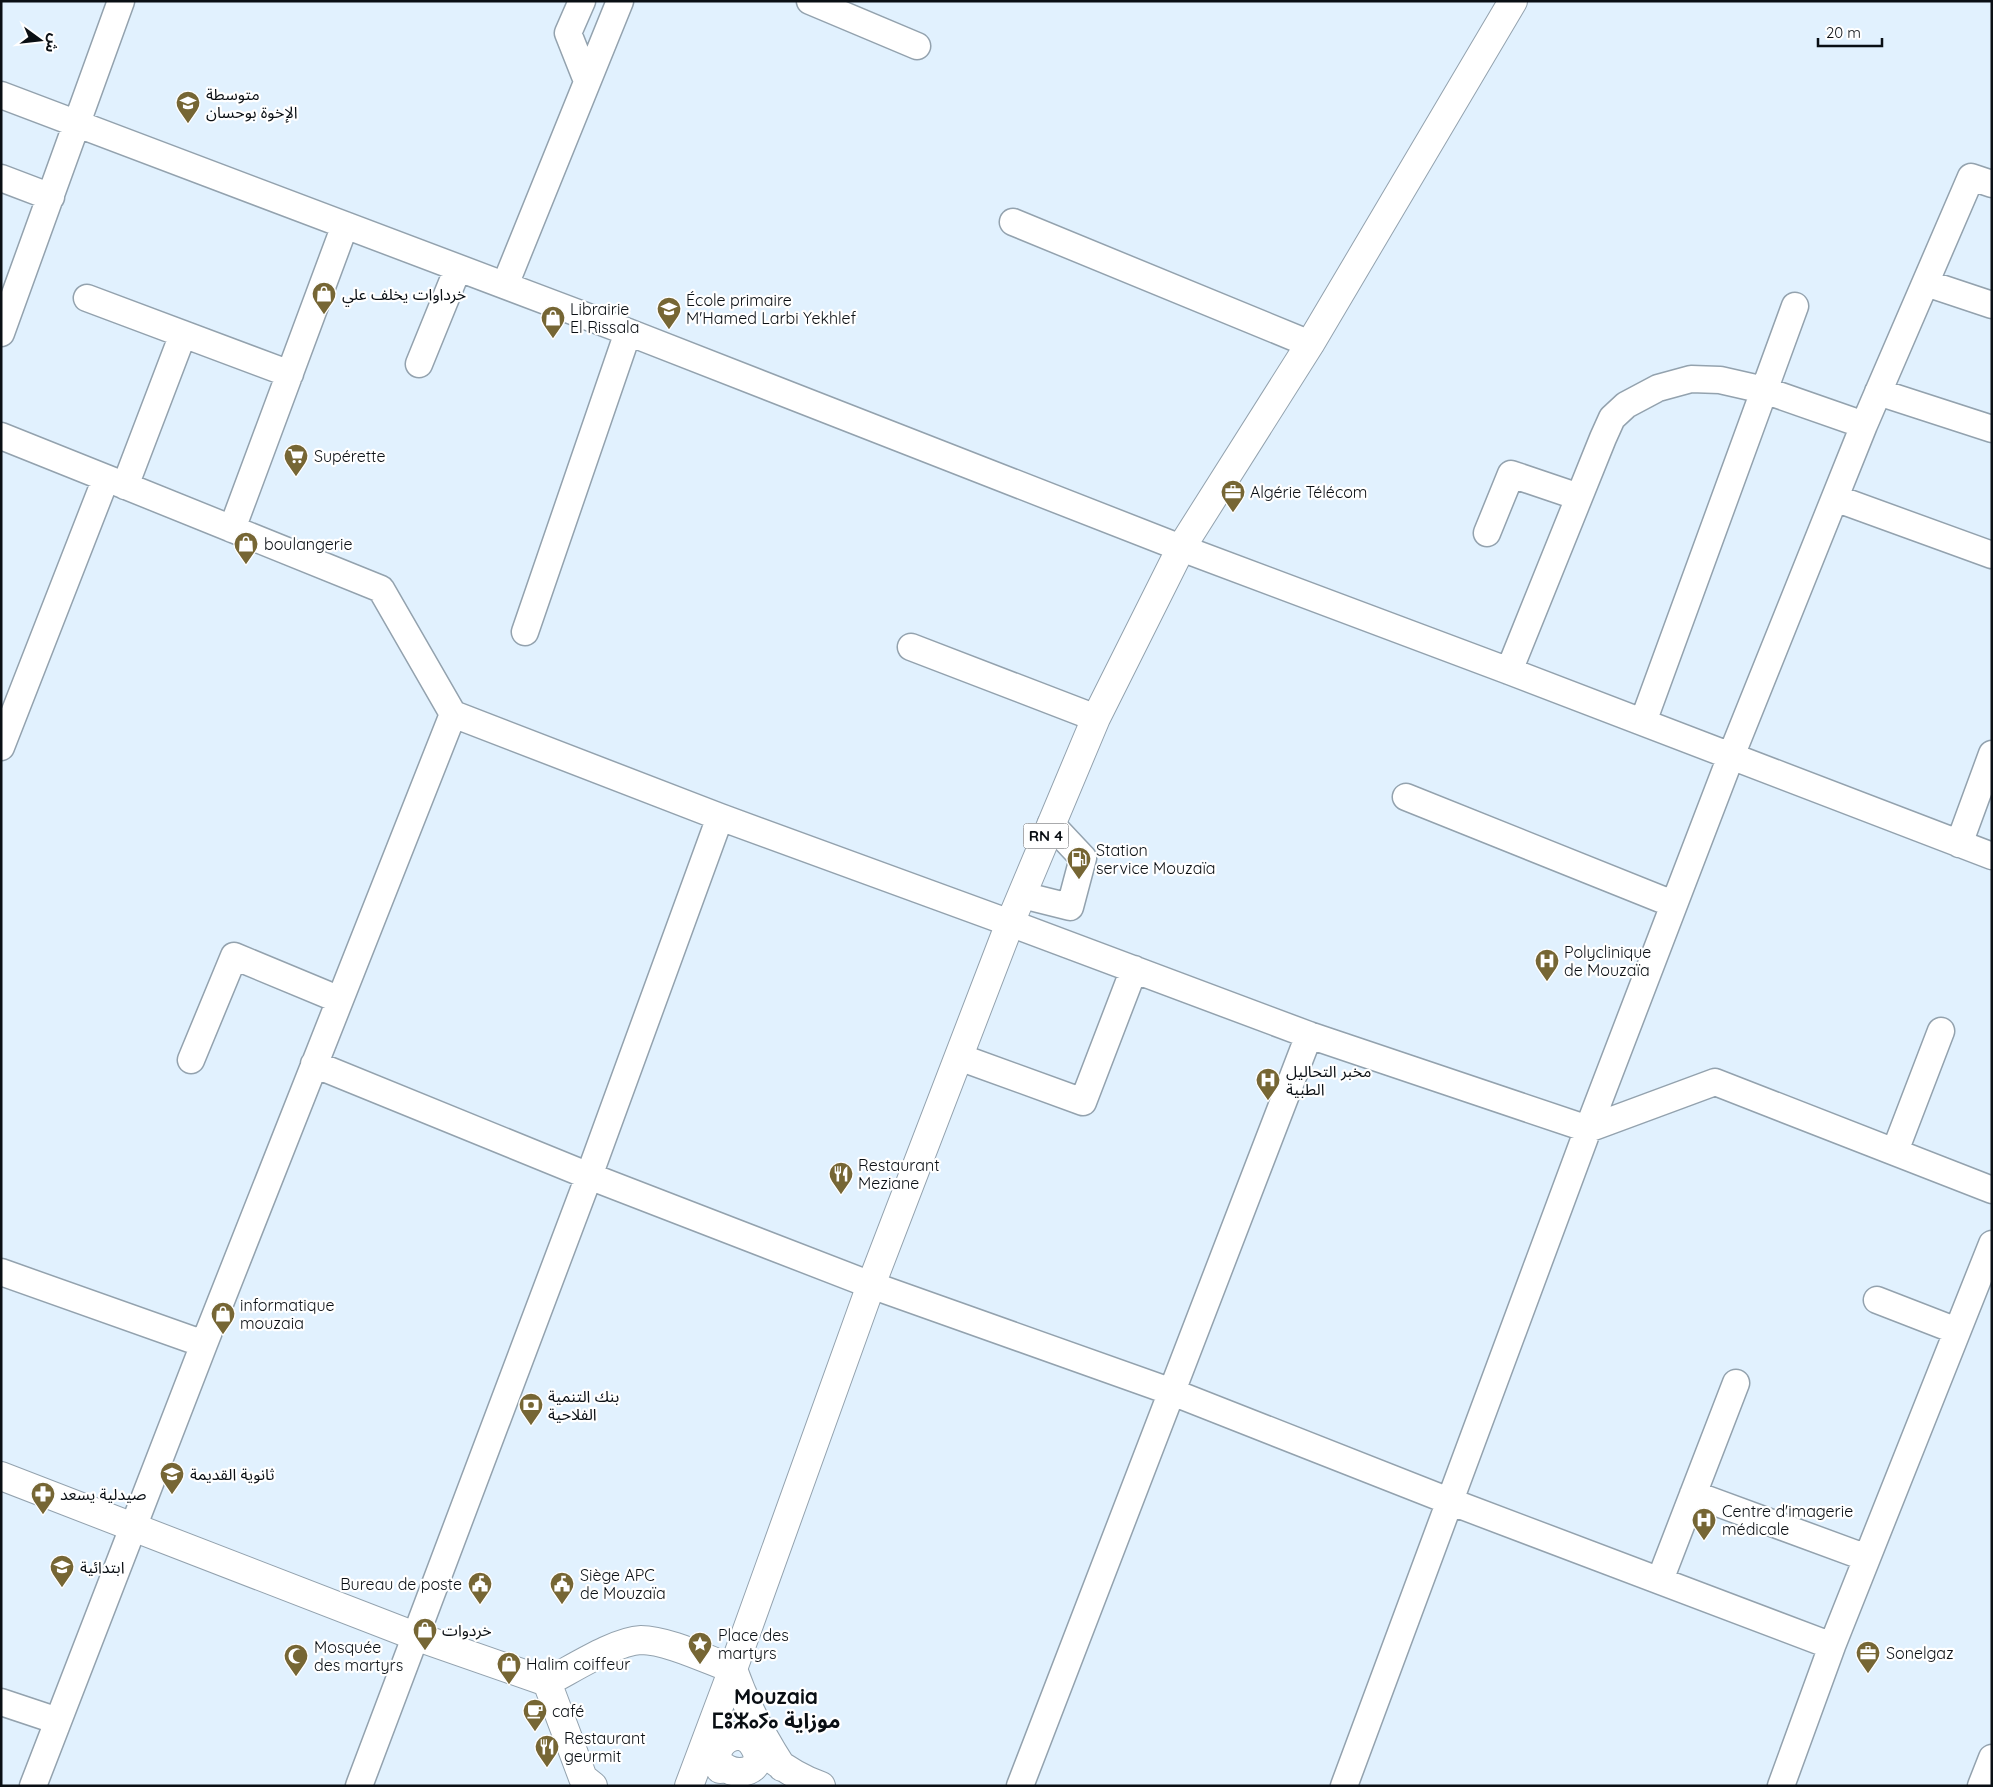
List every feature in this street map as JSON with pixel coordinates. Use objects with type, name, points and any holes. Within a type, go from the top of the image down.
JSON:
[{"type":"main road","name":"RN 4","points":[[725,1757],[733,1669],[871,1284],[1010,923],[1096,718],[1181,548],[1310,344],[1514,1]]},
{"type":"main road","points":[[1,1476],[415,1636],[547,1682],[618,1646],[640,1640],[659,1642],[733,1669],[740,1690],[776,1771]]},
{"type":"main road","points":[[547,1682],[582,1778],[593,1786]]},
{"type":"main road","points":[[725,1757],[776,1771]]},
{"type":"main road","points":[[725,1757],[814,1783]]},
{"type":"main road","points":[[689,1786],[725,1757]]},
{"type":"street","points":[[1,333],[121,1]]},
{"type":"street","points":[[582,1],[568,34],[587,81]]},
{"type":"street","points":[[505,285],[620,1]]},
{"type":"street","points":[[810,1],[917,46]]},
{"type":"street","points":[[1,95],[628,332],[1181,548],[1992,856]]},
{"type":"street","points":[[1344,1786],[1588,1129],[1731,756],[1834,498],[1971,177],[1992,184]]},
{"type":"street","points":[[1,178],[50,197]]},
{"type":"street","points":[[1013,222],[1310,344]]},
{"type":"street","points":[[232,529],[345,226]]},
{"type":"street","points":[[418,364],[458,268]]},
{"type":"street","points":[[1926,283],[1992,305]]},
{"type":"street","points":[[87,298],[290,374]]},
{"type":"street","points":[[1642,722],[1795,306]]},
{"type":"street","points":[[524,632],[628,332]]},
{"type":"street","points":[[1,747],[116,482],[183,334]]},
{"type":"street","points":[[1509,671],[1612,418],[1626,405],[1658,388],[1691,379],[1720,380],[1764,390],[1864,425]]},
{"type":"street","points":[[1878,392],[1992,429]]},
{"type":"street","points":[[1,436],[381,589],[453,714],[720,817],[1309,1035],[1588,1129],[1715,1082],[1992,1190]]},
{"type":"street","points":[[1487,533],[1511,474],[1579,497]]},
{"type":"street","points":[[1834,498],[1992,555]]},
{"type":"street","points":[[911,647],[1096,718]]},
{"type":"street","points":[[33,1786],[204,1344],[453,714]]},
{"type":"street","points":[[1959,844],[1992,754]]},
{"type":"street","points":[[1406,797],[1674,904]]},
{"type":"street","points":[[359,1786],[589,1176],[720,817]]},
{"type":"street","points":[[1022,895],[1070,907],[1084,858],[1051,824]]},
{"type":"street","points":[[191,1060],[234,956],[340,1000]]},
{"type":"street","points":[[959,1057],[1083,1102],[1134,969]]},
{"type":"street","points":[[1895,1151],[1940,1031]]},
{"type":"street","points":[[1020,1786],[1309,1035]]},
{"type":"street","points":[[314,1064],[589,1176],[871,1284],[1172,1392],[1449,1501],[1832,1646]]},
{"type":"street","points":[[1781,1786],[1832,1646],[1992,1244]]},
{"type":"street","points":[[1,1272],[204,1344]]},
{"type":"street","points":[[1877,1300],[1957,1331]]},
{"type":"street","points":[[1660,1580],[1736,1383]]},
{"type":"street","points":[[1693,1494],[1867,1558]]},
{"type":"street","points":[[1,1702],[58,1721]]},
{"type":"street","points":[[1981,1786],[1992,1758]]},
{"type":"place","name":"متوسطة الإخوة بوحسان","points":[[188,124]]},
{"type":"place","name":"خرداوات يخلف علي","points":[[324,315]]},
{"type":"place","name":"École primaire M'Hamed Larbi Yekhlef","points":[[669,330]]},
{"type":"place","name":"Librairie El Rissala","points":[[553,339]]},
{"type":"place","name":"Supérette","points":[[296,477]]},
{"type":"place","name":"Algérie Télécom","points":[[1233,513]]},
{"type":"place","name":"boulangerie","points":[[246,565]]},
{"type":"place","name":"Station service Mouzaïa","points":[[1079,880]]},
{"type":"place","name":"Polyclinique de Mouzaïa","points":[[1547,982]]},
{"type":"place","name":"مخبر التحاليل الطبية","points":[[1268,1101]]},
{"type":"place","name":"Restaurant Meziane","points":[[841,1195]]},
{"type":"place","name":"informatique mouzaia","points":[[223,1335]]},
{"type":"place","name":"بنك التنمية الفلاحية","points":[[531,1426]]},
{"type":"place","name":"ثانوية القديمة","points":[[172,1495]]},
{"type":"place","name":"صيدلية يسعد","points":[[43,1515]]},
{"type":"place","name":"Centre d'imagerie médicale","points":[[1704,1541]]},
{"type":"place","name":"ابتدائية","points":[[62,1588]]},
{"type":"place","name":"Bureau de poste","points":[[480,1605]]},
{"type":"place","name":"Siège APC de Mouzaïa","points":[[562,1605]]},
{"type":"place","name":"خردوات","points":[[425,1651]]},
{"type":"place","name":"Place des martyrs","points":[[700,1665]]},
{"type":"place","name":"Sonelgaz","points":[[1868,1674]]},
{"type":"place","name":"Mosquée des martyrs","points":[[296,1677]]},
{"type":"place","name":"Halim coiffeur","points":[[509,1685]]},
{"type":"place","name":"café","points":[[535,1732]]},
{"type":"place","name":"Restaurant geurmit","points":[[547,1768]]},
{"type":"district","name":"Mouzaia ⵎⵓⵣⴰⵢⴰ موزاية","points":[[776,1709]]}]
